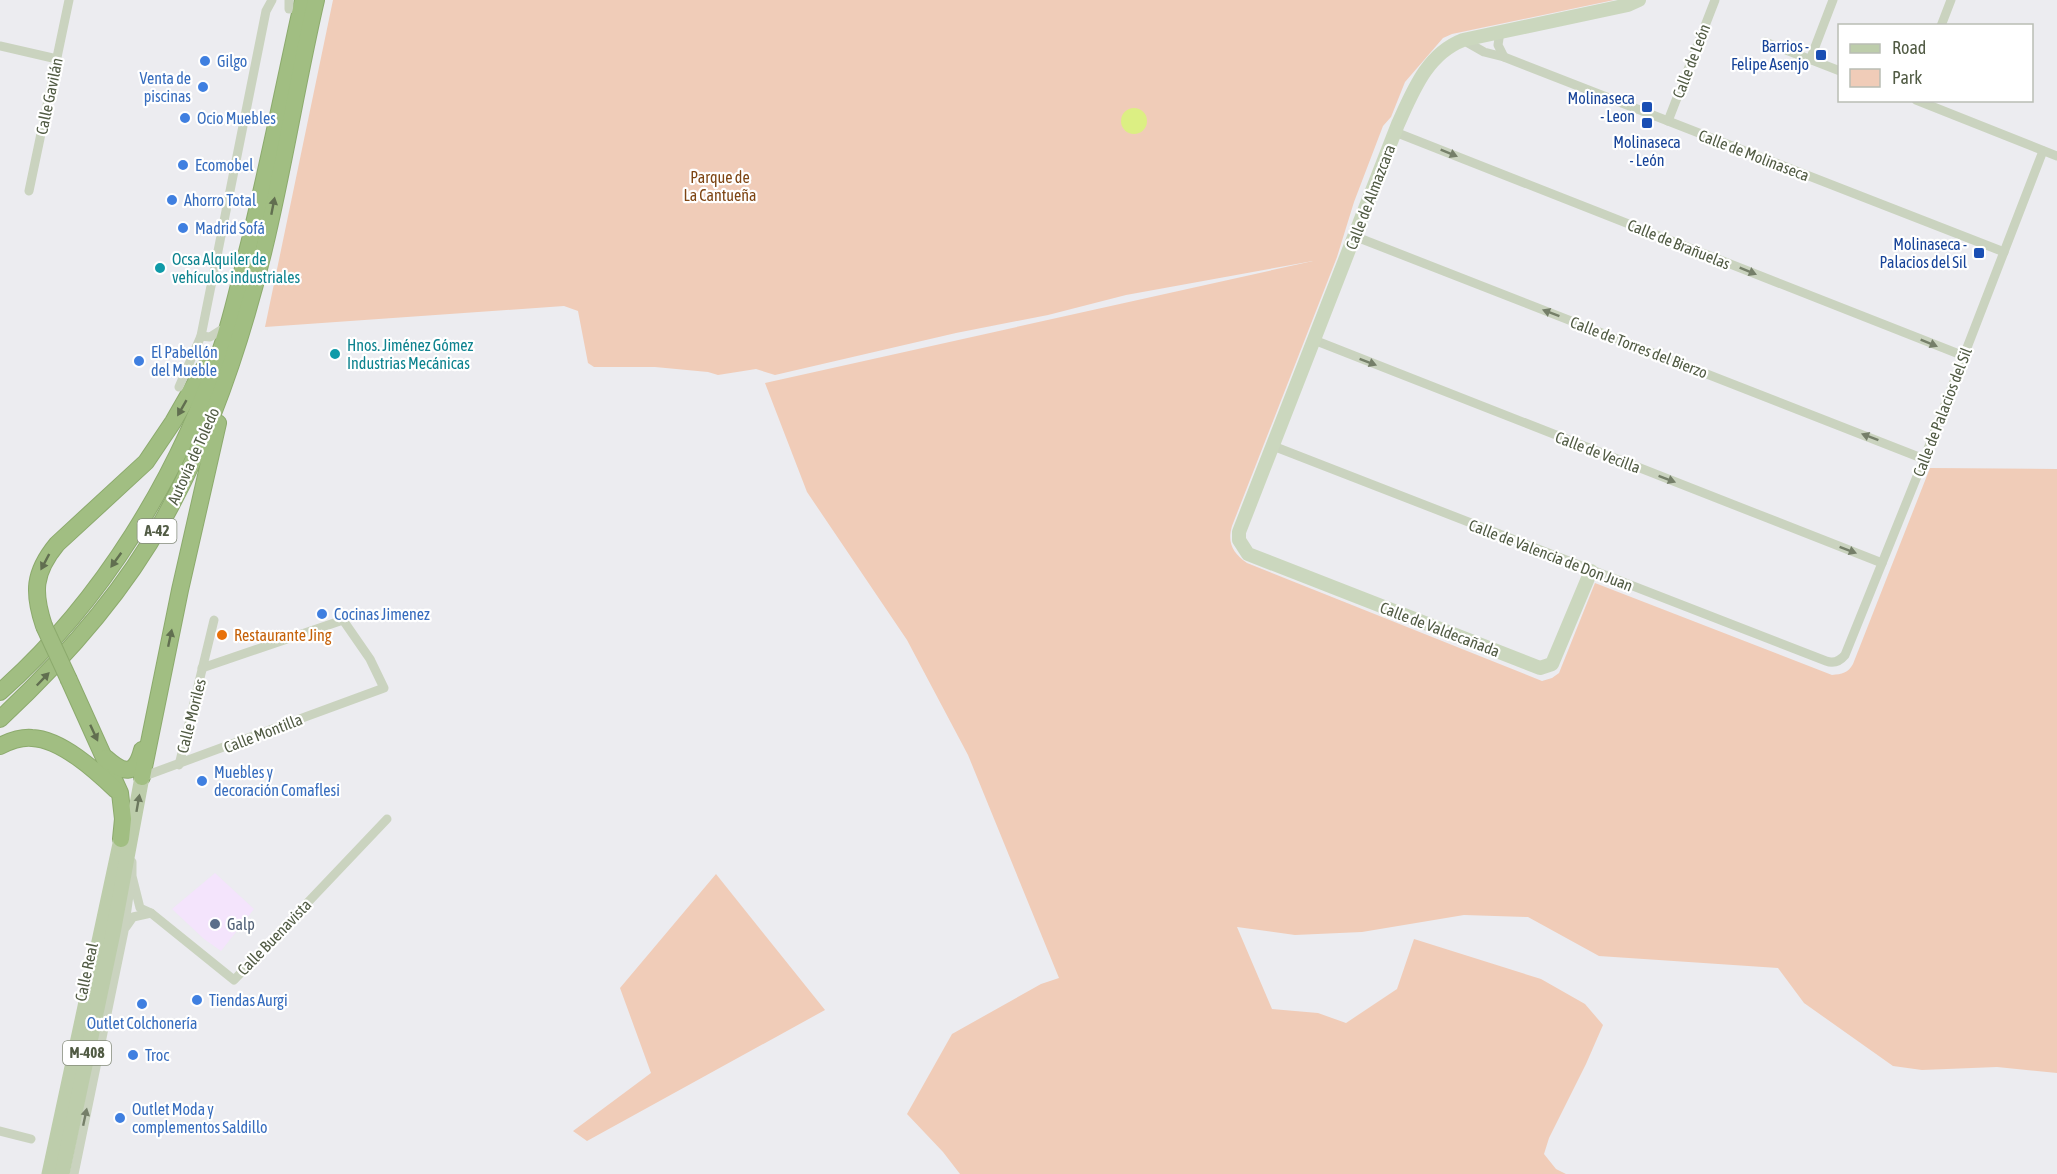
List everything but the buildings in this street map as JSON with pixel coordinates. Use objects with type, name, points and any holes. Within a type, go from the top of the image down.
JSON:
[{"type":"highway","name":"Autovía de Toledo","points":[[0,692],[39,655],[64,627],[121,553],[148,510],[181,445],[221,350],[269,164],[285,78],[305,3]]},
{"type":"highway","name":"Autovía de Toledo","points":[[0,719],[44,678],[119,588],[162,523],[196,453],[221,391],[250,304],[264,248],[305,3]]},
{"type":"highway","points":[[142,777],[211,448],[250,304]]},
{"type":"highway","points":[[127,834],[120,793],[37,606],[36,593],[41,567],[48,555],[62,540],[146,462],[174,422],[226,325]]},
{"type":"highway","points":[[105,757],[119,769],[127,771],[140,760],[152,705],[164,666]]},
{"type":"highway","points":[[0,746],[16,740],[32,738],[48,741],[81,760],[120,793]]},
{"type":"main road","name":"Calle Real","points":[[50,1174],[142,777]]},
{"type":"main road","name":"Calle Real","points":[[62,1174],[127,834]]},
{"type":"street","name":"Calle Gavilán","points":[[29,191],[69,0]]},
{"type":"street","points":[[179,387],[201,336],[266,11],[272,0]]},
{"type":"street","name":"Calle de Almazcara","points":[[1239,540],[1239,532],[1354,236],[1395,132],[1421,75],[1431,62],[1451,45],[1463,40],[1628,5],[1639,0]]},
{"type":"street","name":"Calle de León","points":[[1668,121],[1715,0]]},
{"type":"street","points":[[1810,60],[1833,0]]},
{"type":"street","points":[[1942,24],[1951,0]]},
{"type":"street","points":[[1500,32],[1498,45],[1504,57]]},
{"type":"street","name":"Calle de Molinaseca","points":[[1463,40],[1484,52],[1504,57],[2004,252]]},
{"type":"street","points":[[1765,42],[1838,71]]},
{"type":"street","points":[[0,46],[57,59]]},
{"type":"street","points":[[1921,102],[2057,156]]},
{"type":"street","name":"Calle de Brañuelas","points":[[1395,132],[1964,356]]},
{"type":"street","name":"Calle de Palacios del Sil","points":[[1829,662],[1841,660],[1845,655],[1924,459],[2043,151]]},
{"type":"street","name":"Calle de Torres del Bierzo","points":[[1354,236],[1924,459]]},
{"type":"street","points":[[201,336],[210,337],[226,325]]},
{"type":"street","name":"Calle de Vecilla","points":[[1314,340],[1882,564]]},
{"type":"street","name":"Calle de Valencia de Don Juan","points":[[1274,446],[1829,662]]},
{"type":"street","name":"Calle de Valdecañada","points":[[1239,540],[1248,554],[1540,668],[1552,664],[1591,571]]},
{"type":"street","name":"Calle Moriles","points":[[179,765],[214,620]]},
{"type":"street","name":"Calle Moriles","points":[[202,668],[342,620],[370,659],[384,688]]},
{"type":"street","name":"Calle Montilla","points":[[142,777],[384,688]]},
{"type":"street","name":"Calle Buenavista","points":[[127,834],[132,876],[140,908],[151,913],[234,980],[387,819]]},
{"type":"street","points":[[74,1174],[124,931],[132,876]]},
{"type":"street","points":[[124,931],[133,917],[151,913]]},
{"type":"street","points":[[0,1131],[31,1139]]},
{"type":"shaded area","points":[[1134,108],[1143,112],[1147,121],[1143,130],[1134,134],[1125,130],[1121,121],[1125,112]]},
{"type":"shaded area","name":"Galp","points":[[215,873],[254,909],[221,951],[204,939],[172,909]]},
{"type":"green space","name":"Parque de La Cantueña","points":[[333,0],[1614,0],[1452,34],[1443,38],[1405,82],[1391,117],[1383,126],[1354,202],[1337,257],[1232,526],[1230,538],[1232,547],[1247,563],[1542,681],[1559,673],[1595,583],[1832,675],[1844,672],[1853,664],[1930,468],[2057,469],[2057,1073],[1997,1067],[1922,1070],[1893,1066],[1804,1003],[1778,968],[1599,956],[1528,917],[1464,915],[1362,932],[1295,935],[1237,927],[1272,1009],[1318,1013],[1346,1023],[1397,989],[1414,939],[1541,979],[1585,1004],[1603,1025],[1549,1138],[1544,1154],[1556,1169],[1566,1174],[960,1174],[943,1152],[907,1114],[952,1034],[1041,984],[1059,978],[968,755],[907,640],[807,492],[765,383],[1313,261],[1126,295],[1048,315],[956,333],[775,375],[756,369],[718,375],[655,367],[594,367],[588,363],[578,311],[564,306],[265,327]]},
{"type":"green space","points":[[716,874],[825,1010],[587,1141],[573,1131],[651,1073],[620,988]]},
{"type":"place","name":"Barrios - Felipe Asenjo","points":[[1821,55]]},
{"type":"place","name":"Gilgo","points":[[205,61]]},
{"type":"place","name":"Venta de piscinas","points":[[203,87]]},
{"type":"place","name":"Molinaseca - Leon","points":[[1647,107]]},
{"type":"place","name":"Ocio Muebles","points":[[185,118]]},
{"type":"place","name":"Molinaseca - León","points":[[1647,123]]},
{"type":"place","name":"Ecomobel","points":[[183,165]]},
{"type":"place","name":"Ahorro Total","points":[[172,200]]},
{"type":"place","name":"Madrid Sofá","points":[[183,228]]},
{"type":"place","name":"Molinaseca - Palacios del Sil","points":[[1979,253]]},
{"type":"place","name":"Ocsa Alquiler de vehículos industriales","points":[[160,268]]},
{"type":"place","name":"Hnos. Jiménez Gómez Industrias Mecánicas","points":[[335,354]]},
{"type":"place","name":"El Pabellón del Mueble","points":[[139,361]]},
{"type":"place","name":"Cocinas Jimenez","points":[[322,614]]},
{"type":"place","name":"Restaurante Jing","points":[[222,635]]},
{"type":"place","name":"Muebles y decoración Comaflesi","points":[[202,781]]},
{"type":"place","name":"Galp","points":[[215,924]]},
{"type":"place","name":"Tiendas Aurgi","points":[[197,1000]]},
{"type":"place","name":"Outlet Colchonería","points":[[142,1004]]},
{"type":"place","name":"Troc","points":[[133,1055]]},
{"type":"place","name":"Outlet Moda y complementos Saldillo","points":[[120,1118]]}]
